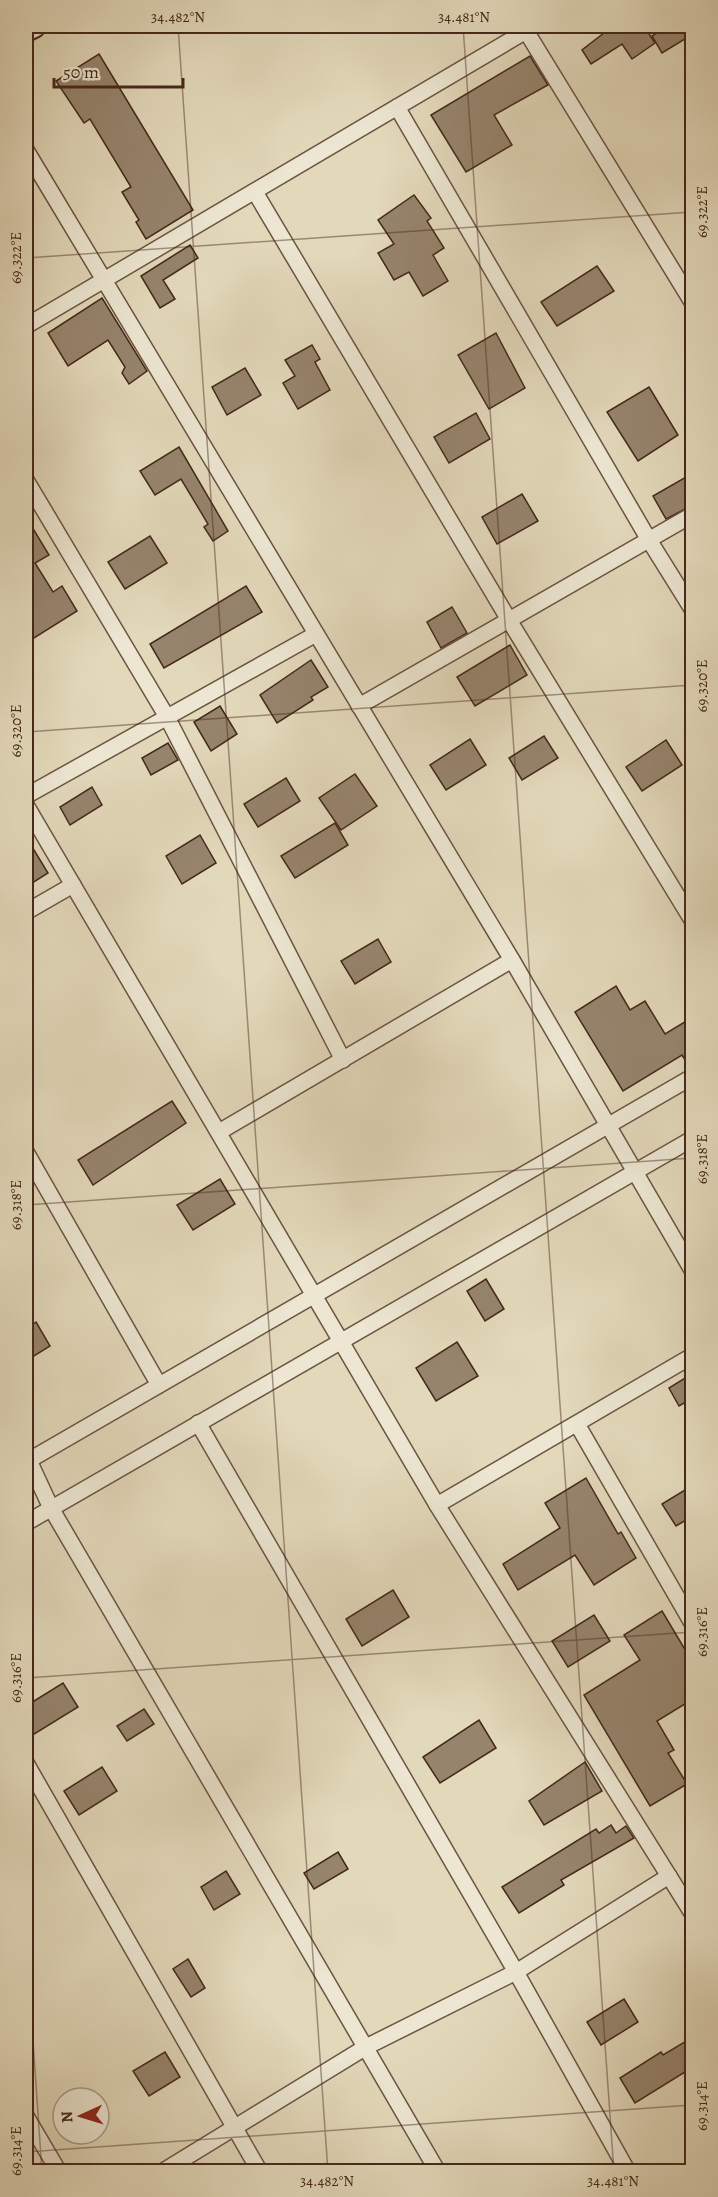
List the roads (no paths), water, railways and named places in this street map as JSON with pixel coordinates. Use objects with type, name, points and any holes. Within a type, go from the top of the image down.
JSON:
[{"type":"street","points":[[26,30],[34,26]]},
{"type":"street","points":[[26,326],[526,31],[693,302]]},
{"type":"street","points":[[398,107],[649,540],[693,609]]},
{"type":"street","points":[[26,150],[512,960],[693,1270]]},
{"type":"street","points":[[255,192],[509,620],[693,920]]},
{"type":"street","points":[[26,480],[167,717],[343,1060]]},
{"type":"street","points":[[359,706],[693,515]]},
{"type":"street","points":[[26,796],[316,634]]},
{"type":"street","points":[[26,805],[437,1505],[693,1913]]},
{"type":"street","points":[[26,912],[73,885]]},
{"type":"street","points":[[219,1132],[512,960]]},
{"type":"street","points":[[438,2172],[51,1508],[27,1459],[693,1077]]},
{"type":"street","points":[[26,1522],[693,1140]]},
{"type":"street","points":[[26,1152],[159,1385]]},
{"type":"street","points":[[437,1505],[693,1356]]},
{"type":"street","points":[[198,1423],[516,1972],[628,2172]]},
{"type":"street","points":[[577,1424],[693,1623]]},
{"type":"street","points":[[26,1763],[260,2172]]},
{"type":"street","points":[[162,2172],[366,2047],[516,1972],[669,1876]]},
{"type":"street","points":[[26,2116],[59,2172]]}]
